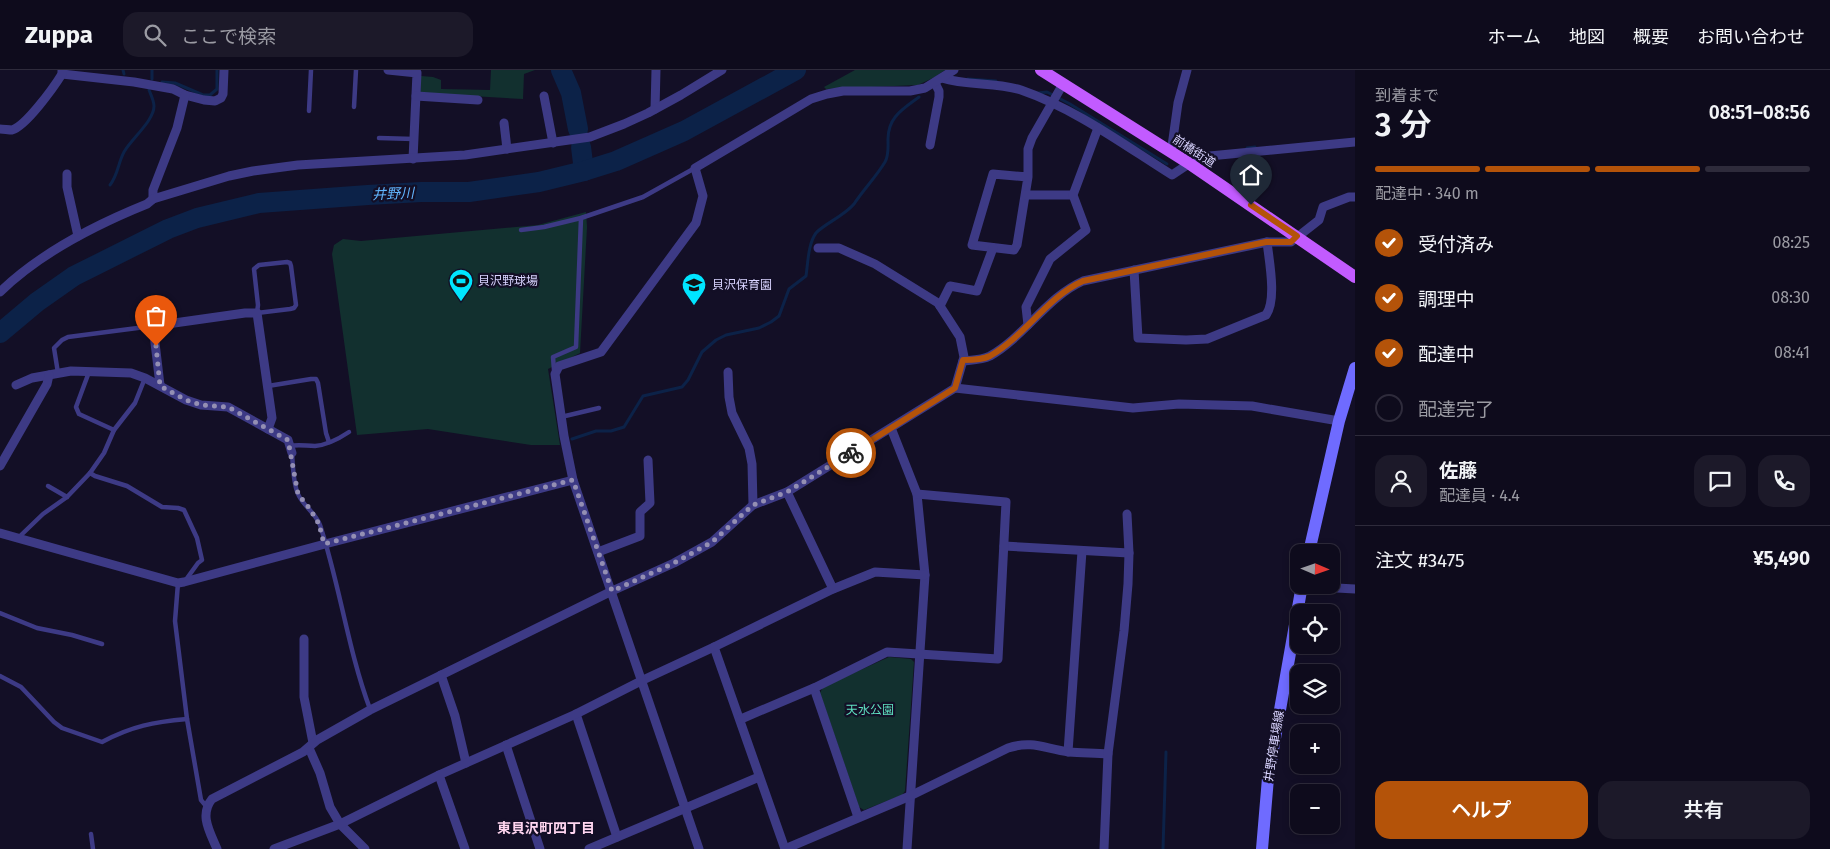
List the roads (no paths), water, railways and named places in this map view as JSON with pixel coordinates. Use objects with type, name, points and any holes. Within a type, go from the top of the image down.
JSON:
[{"type":"main road","name":"前橋街道","points":[[1041,70],[1190,164],[1355,277]]},
{"type":"main road","points":[[1311,544],[1339,422],[1355,368]]},
{"type":"main road","name":"井野停車場線","points":[[1262,849],[1268,778],[1300,594]]},
{"type":"street","points":[[0,129],[12,130],[20,125],[48,94],[62,72],[173,89],[185,95],[215,101],[221,98],[223,94],[224,70]]},
{"type":"street","points":[[388,70],[417,71],[413,159]]},
{"type":"street","points":[[655,109],[656,70]]},
{"type":"street","points":[[0,292],[38,261],[78,236],[147,204],[153,199],[229,176],[253,171],[298,165],[474,154],[590,136],[605,132],[655,109],[722,70]]},
{"type":"street","points":[[699,849],[573,480],[555,374],[559,366],[601,352],[696,223],[703,196],[695,168],[811,100],[843,91],[910,91],[925,88],[954,70]]},
{"type":"street","points":[[1171,153],[1178,103],[1187,70]]},
{"type":"street","points":[[938,80],[1012,88],[1052,103],[1098,128],[1172,175],[1199,157],[1355,142]]},
{"type":"street","points":[[930,145],[939,97],[938,80]]},
{"type":"street","points":[[1028,177],[994,174],[972,245],[1014,250],[1017,245],[1026,195],[1028,177],[1028,155],[1032,138],[1063,84]]},
{"type":"street","points":[[153,199],[153,190],[177,128],[185,95]]},
{"type":"street","points":[[416,96],[478,100]]},
{"type":"street","points":[[544,96],[554,143]]},
{"type":"street","points":[[504,123],[506,150]]},
{"type":"street","points":[[1028,325],[1026,307],[1050,259],[1086,230],[1073,195],[1098,128]]},
{"type":"street","points":[[67,174],[67,187],[78,236]]},
{"type":"street","points":[[1026,195],[1073,195]]},
{"type":"street","points":[[963,360],[978,360],[989,357],[1028,325],[1068,287],[1083,281],[1266,242],[1291,242],[1319,220],[1323,207],[1349,197],[1355,197]]},
{"type":"street","points":[[1134,270],[1138,338],[1207,339],[1266,314],[1271,309],[1271,282],[1266,242]]},
{"type":"street","points":[[818,248],[839,248],[875,264],[938,303],[960,337],[964,357],[955,388]]},
{"type":"street","points":[[940,306],[950,286],[977,291],[993,248]]},
{"type":"street","points":[[160,386],[153,326],[257,313],[272,418],[268,429]]},
{"type":"street","points":[[16,385],[32,378],[72,371],[131,373],[146,378],[186,400],[201,405],[228,407],[288,440],[291,449]]},
{"type":"street","points":[[728,372],[732,413],[749,448],[752,464],[753,505]]},
{"type":"street","points":[[0,466],[53,374]]},
{"type":"street","points":[[217,849],[208,829],[205,816],[206,806],[212,799],[303,752],[311,745],[370,710],[612,591],[674,563],[712,542],[753,505],[787,492],[955,388],[1133,408],[1179,404],[1252,406],[1339,422]]},
{"type":"street","points":[[891,428],[917,494],[925,574],[907,849]]},
{"type":"street","points":[[598,552],[640,536],[640,512],[650,503],[648,460]]},
{"type":"street","points":[[0,533],[181,583],[573,480]]},
{"type":"street","points":[[787,492],[833,589]]},
{"type":"street","points":[[741,719],[814,688],[886,652],[998,659],[1006,502],[917,494]]},
{"type":"street","points":[[1104,849],[1108,754],[1124,631],[1129,553],[1127,514]]},
{"type":"street","points":[[1004,546],[1129,553]]},
{"type":"street","points":[[1068,752],[1082,551]]},
{"type":"street","points":[[274,849],[340,824],[439,775],[576,714],[642,680],[833,589],[875,572],[925,574]]},
{"type":"street","points":[[1340,588],[1355,589]]},
{"type":"street","points":[[304,639],[304,697],[311,745],[330,807],[340,824],[365,849]]},
{"type":"street","points":[[714,647],[741,719],[759,777],[785,849],[910,796],[1018,744],[1028,744],[1068,752],[1108,754]]},
{"type":"street","points":[[441,675],[455,716],[466,763]]},
{"type":"street","points":[[814,688],[858,817]]},
{"type":"street","points":[[576,714],[617,837]]},
{"type":"street","points":[[506,745],[540,849]]},
{"type":"street","points":[[439,775],[465,849]]},
{"type":"street","points":[[589,849],[759,777]]},
{"type":"lane","points":[[309,111],[311,70]]},
{"type":"lane","points":[[354,107],[356,70]]},
{"type":"lane","points":[[379,138],[414,139]]},
{"type":"lane","points":[[521,230],[544,227],[581,218],[643,197],[695,168]]},
{"type":"lane","points":[[555,374],[553,357],[576,347],[581,218]]},
{"type":"lane","points":[[290,263],[296,300],[294,308],[257,313],[258,305],[254,269],[258,266],[290,263]]},
{"type":"lane","points":[[53,374],[54,348],[68,337],[153,326]]},
{"type":"lane","points":[[89,372],[76,407],[77,411],[79,414],[114,430]]},
{"type":"lane","points":[[18,538],[43,514],[67,497],[90,473],[104,453],[114,430],[135,403],[146,378]]},
{"type":"lane","points":[[268,386],[316,379],[329,442]]},
{"type":"lane","points":[[562,417],[599,408]]},
{"type":"lane","points":[[349,432],[316,446],[300,444],[291,449],[298,494],[319,524],[347,624],[360,683],[370,710]]},
{"type":"lane","points":[[90,473],[127,486],[162,507],[184,510],[197,538],[202,560],[198,562],[181,583],[175,621],[187,719],[201,800],[206,806]]},
{"type":"lane","points":[[48,486],[67,497]]},
{"type":"lane","points":[[0,613],[37,628],[72,635],[102,644]]},
{"type":"lane","points":[[0,676],[21,687],[62,728],[102,742],[119,733],[152,722],[187,719]]},
{"type":"lane","points":[[91,834],[93,849]]},
{"type":"waterway","points":[[123,70],[124,74]]},
{"type":"waterway","points":[[152,70],[152,79]]},
{"type":"waterway","points":[[162,82],[175,83],[203,95],[210,95],[217,89],[217,70]]},
{"type":"waterway","points":[[561,70],[571,93],[578,129]]},
{"type":"waterway","name":"井野川","points":[[0,333],[37,302],[74,276],[168,229],[197,218],[259,203],[421,192],[469,192],[539,182],[584,171],[616,161],[684,131],[796,70]]},
{"type":"waterway","points":[[968,79],[996,81]]},
{"type":"waterway","points":[[110,185],[124,152],[153,112],[154,104],[149,90]]},
{"type":"waterway","points":[[1038,93],[1047,92],[1070,104],[1167,164]]},
{"type":"waterway","points":[[572,439],[596,431],[611,431],[624,427],[643,396],[682,387],[688,380],[702,352],[716,340],[726,335],[759,328],[779,316],[789,289],[806,276],[813,237],[824,226],[850,208],[878,173],[887,157],[889,131],[894,119],[897,114],[919,97]]},
{"type":"waterway","points":[[581,147],[584,171]]},
{"type":"waterway","points":[[1247,148],[1255,147]]},
{"type":"waterway","points":[[1163,849],[1166,752]]},
{"type":"place","name":"貝沢野球場","points":[[461,302]]},
{"type":"place","name":"貝沢保育園","points":[[694,306]]},
{"type":"district","name":"東貝沢町四丁目","points":[[546,828]]},
{"type":"park label","name":"天水公園","points":[[870,710]]}]
